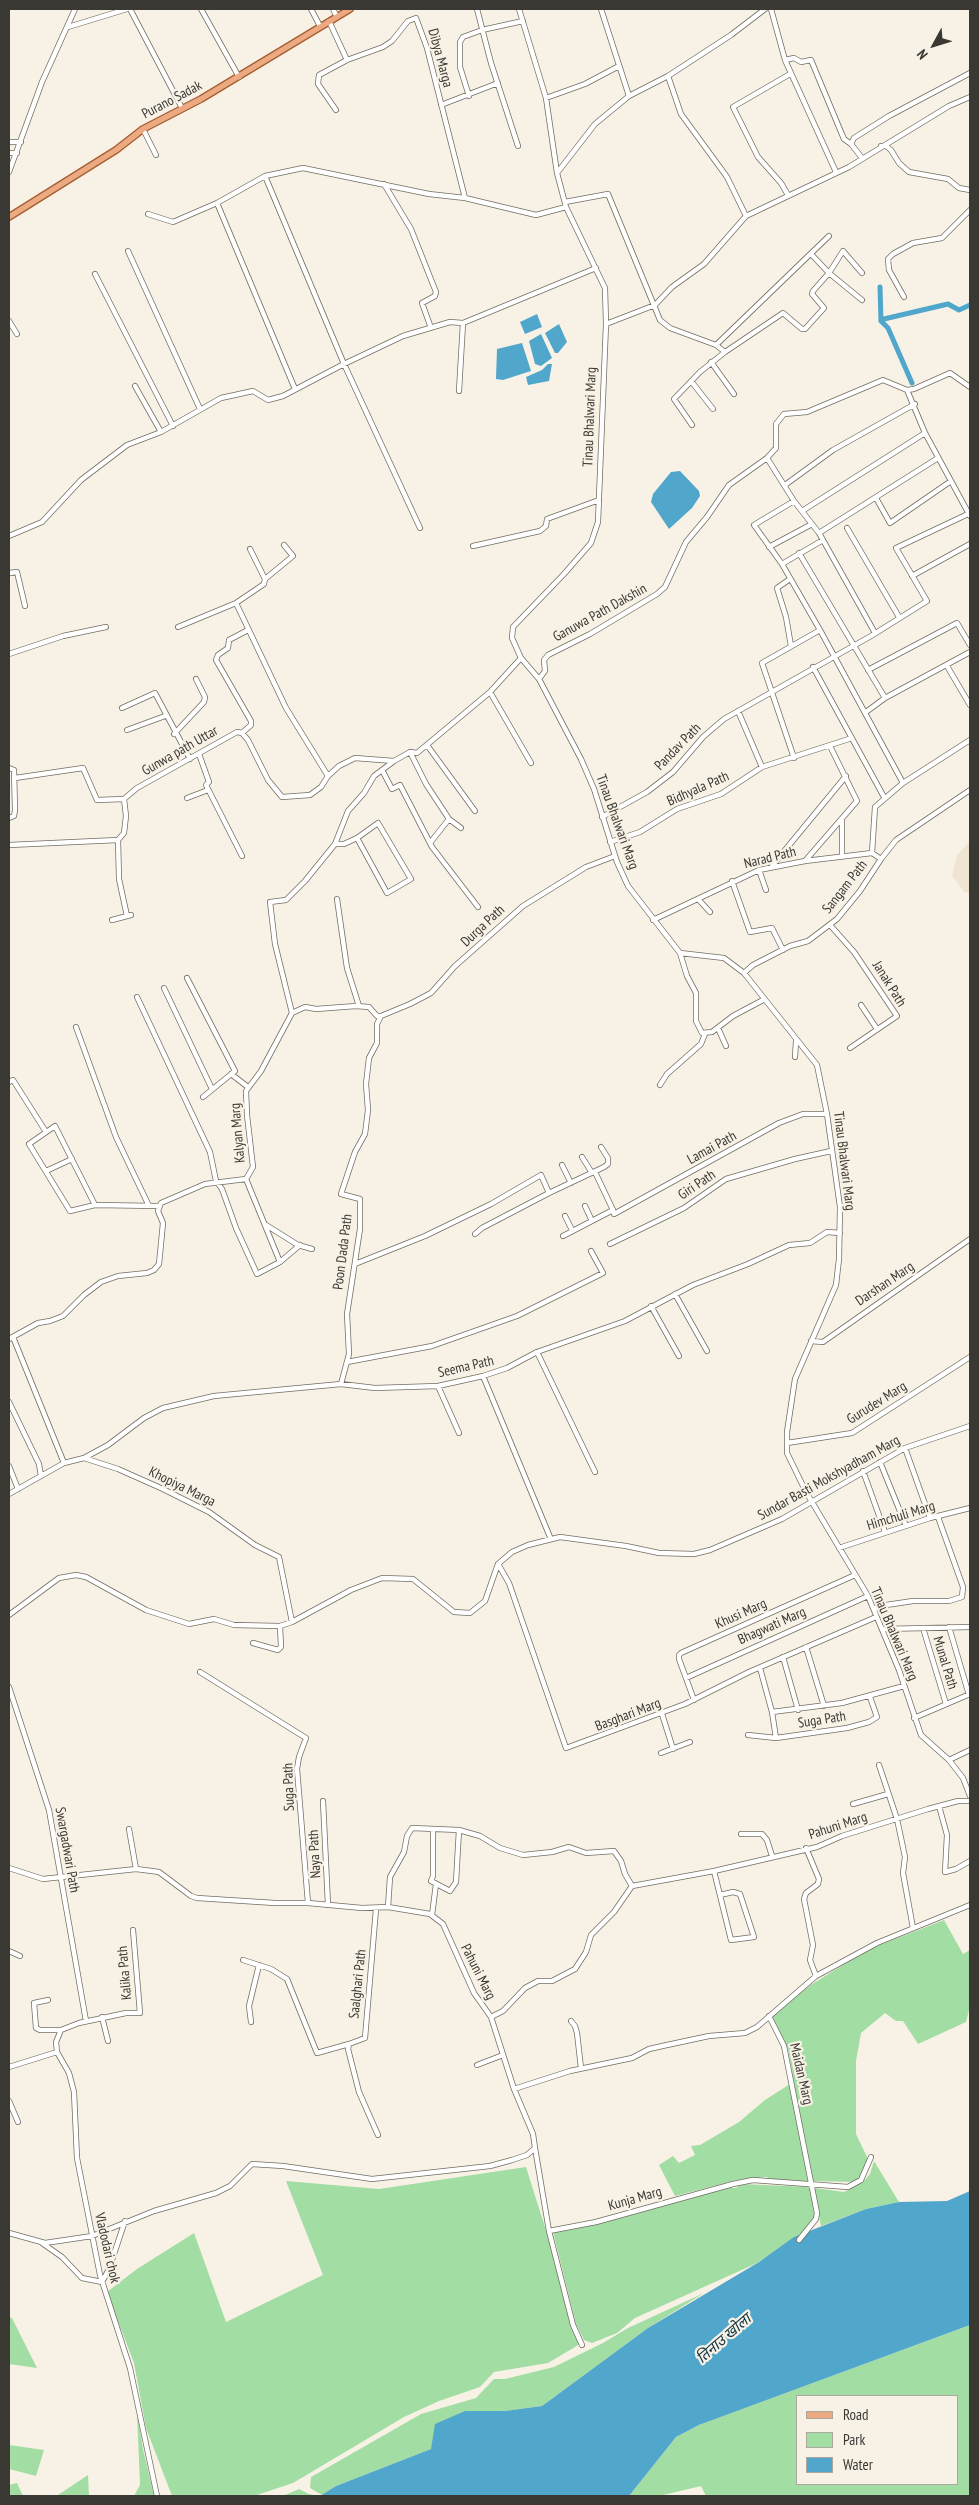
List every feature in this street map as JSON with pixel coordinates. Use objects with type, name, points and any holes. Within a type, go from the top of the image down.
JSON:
[{"type":"main road","name":"Purano Sadak","points":[[9,217],[116,150],[143,129],[239,77],[350,9]]},
{"type":"street","points":[[9,172],[42,82],[75,9]]},
{"type":"street","points":[[68,27],[129,9],[182,108]]},
{"type":"street","points":[[202,9],[239,77]]},
{"type":"street","points":[[311,9],[320,26]]},
{"type":"street","points":[[333,9],[336,17]]},
{"type":"street","points":[[477,9],[518,146]]},
{"type":"street","name":"Tinau Bhalwari Marg","points":[[520,9],[546,98],[557,173],[565,204],[605,288],[606,324],[598,522],[592,543],[513,626],[512,638],[521,658],[539,680],[581,759],[594,789],[610,842],[628,886],[680,953],[724,958],[744,973],[817,1065],[827,1114],[840,1207],[836,1285],[795,1379],[787,1453],[794,1471],[811,1502],[868,1596],[904,1686],[919,1731],[926,1742],[949,1760],[962,1778],[970,1796]]},
{"type":"street","points":[[601,9],[629,96]]},
{"type":"street","points":[[557,173],[595,124],[629,96],[668,76],[731,35],[765,9]]},
{"type":"street","points":[[771,9],[790,74],[836,172]]},
{"type":"street","name":"Dibya Marga","points":[[336,110],[318,84],[317,79],[323,73],[347,60],[383,47],[392,41],[408,21],[416,18],[427,48],[465,198]]},
{"type":"street","points":[[329,21],[347,60]]},
{"type":"street","points":[[468,96],[460,67],[460,42],[465,35],[523,21]]},
{"type":"street","points":[[785,60],[794,58],[802,62],[810,60],[840,132],[862,158]]},
{"type":"street","points":[[546,98],[585,84],[619,66]]},
{"type":"street","points":[[851,144],[854,138],[888,116],[970,73]]},
{"type":"street","points":[[788,195],[781,182],[758,157],[732,107],[790,74]]},
{"type":"street","points":[[668,76],[680,114],[727,177],[746,216]]},
{"type":"street","points":[[440,105],[498,84]]},
{"type":"street","points":[[606,324],[654,305],[672,287],[704,264],[746,216],[836,172],[949,106],[970,97]]},
{"type":"street","points":[[143,129],[156,155]]},
{"type":"street","points":[[9,142],[20,142]]},
{"type":"street","points":[[880,146],[886,146],[899,163],[909,172],[948,179],[959,188],[970,190]]},
{"type":"street","points":[[9,153],[17,153]]},
{"type":"street","points":[[148,214],[172,222],[217,202],[265,176],[303,168],[429,194],[465,198],[536,215],[565,204],[608,194],[663,323],[716,345],[726,352]]},
{"type":"street","points":[[265,176],[344,364],[420,528]]},
{"type":"street","points":[[384,184],[411,229],[436,292],[435,296],[422,303],[431,328]]},
{"type":"street","points":[[217,202],[295,389]]},
{"type":"street","points":[[904,297],[889,270],[888,259],[908,245],[942,238],[970,210]]},
{"type":"street","points":[[716,345],[829,236]]},
{"type":"street","points":[[128,251],[200,408]]},
{"type":"street","points":[[692,425],[674,399],[711,362],[784,312],[800,328],[805,329],[824,308],[812,293],[844,251],[862,273]]},
{"type":"street","points":[[811,254],[829,273],[862,300]]},
{"type":"street","points":[[9,536],[42,522],[81,480],[120,450],[135,441],[173,426],[200,408],[221,398],[253,391],[268,400],[283,396],[403,336],[450,322],[463,323],[596,268]]},
{"type":"street","points":[[96,274],[173,426]]},
{"type":"street","points":[[9,321],[17,334]]},
{"type":"street","points":[[459,391],[463,323]]},
{"type":"street","points":[[711,362],[734,394]]},
{"type":"street","points":[[876,633],[819,533],[794,501],[767,458],[776,448],[776,424],[779,418],[788,412],[807,412],[883,380],[907,390],[923,387],[950,373],[970,387]]},
{"type":"street","points":[[691,380],[713,409]]},
{"type":"street","points":[[134,386],[161,432]]},
{"type":"street","points":[[907,390],[915,404],[925,433],[969,515],[896,548],[912,576],[970,544]]},
{"type":"street","points":[[785,485],[833,450],[915,404]]},
{"type":"street","points":[[802,511],[925,433]]},
{"type":"street","name":"Ganuwa Path Dakshin","points":[[539,680],[545,671],[544,660],[548,654],[586,637],[657,594],[665,587],[686,542],[707,517],[729,484],[767,458]]},
{"type":"street","points":[[819,533],[938,458]]},
{"type":"street","points":[[876,498],[890,523],[951,481]]},
{"type":"street","points":[[473,546],[540,531],[546,526],[547,520],[599,500]]},
{"type":"street","points":[[794,501],[754,523],[782,564],[820,630],[903,783]]},
{"type":"street","points":[[769,547],[812,524]]},
{"type":"street","points":[[847,528],[899,617]]},
{"type":"street","points":[[782,564],[822,540]]},
{"type":"street","points":[[178,628],[236,604],[262,586],[265,579],[293,556],[284,545]]},
{"type":"street","points":[[250,549],[265,579]]},
{"type":"street","points":[[799,553],[885,698]]},
{"type":"street","points":[[9,573],[17,572],[25,606]]},
{"type":"street","name":"Pandav Path","points":[[602,817],[647,792],[673,772],[703,737],[738,711],[927,602],[912,576]]},
{"type":"street","points":[[790,579],[777,588],[786,616],[791,646]]},
{"type":"street","points":[[236,604],[286,708],[328,776]]},
{"type":"street","points":[[868,670],[957,623],[970,645]]},
{"type":"street","points":[[9,654],[63,636],[106,627]]},
{"type":"street","points":[[248,630],[230,639],[228,648],[218,655],[216,660],[251,721],[251,725],[242,733],[254,751],[268,780],[282,797],[310,795],[321,787],[328,776],[339,766],[355,758],[394,761]]},
{"type":"street","points":[[794,758],[762,663],[820,630]]},
{"type":"street","points":[[866,712],[885,698],[970,652]]},
{"type":"street","points":[[381,1016],[377,1016],[368,1007],[359,1006],[316,1009],[305,1007],[292,1013],[275,944],[270,902],[286,900],[306,880],[335,844],[348,811],[364,793],[374,776],[394,761],[410,752],[417,753],[428,745],[442,730],[490,692],[521,658]]},
{"type":"street","points":[[947,666],[970,705]]},
{"type":"street","points":[[813,667],[884,797]]},
{"type":"street","points":[[174,734],[204,702],[205,697],[196,679]]},
{"type":"street","points":[[490,692],[531,763]]},
{"type":"street","points":[[122,708],[155,693],[174,734],[190,759]]},
{"type":"street","points":[[738,711],[762,767]]},
{"type":"street","points":[[127,730],[166,716]]},
{"type":"street","name":"Gunwa path Uttar","points":[[124,799],[137,788],[230,735],[237,732],[242,733]]},
{"type":"street","name":"Bidhyala Path","points":[[610,842],[640,832],[677,809],[721,794],[762,767],[852,738]]},
{"type":"street","name":"Sangam Path","points":[[744,973],[753,964],[808,941],[830,925],[860,891],[881,859],[872,853],[873,812],[875,806],[903,783],[970,740]]},
{"type":"street","points":[[428,745],[475,811]]},
{"type":"street","points":[[805,861],[857,799],[830,746]]},
{"type":"street","points":[[410,752],[426,784],[449,819],[461,828]]},
{"type":"street","points":[[199,754],[209,782],[206,785],[208,790],[242,856]]},
{"type":"street","points":[[9,768],[13,768],[15,778],[15,815],[9,818]]},
{"type":"street","points":[[15,778],[83,768],[97,800],[124,799],[126,816],[124,833],[118,840],[119,880],[129,916],[112,920]]},
{"type":"street","points":[[382,770],[392,790],[400,785],[430,844],[478,907]]},
{"type":"street","points":[[772,866],[846,776]]},
{"type":"street","points":[[187,798],[208,790]]},
{"type":"street","points":[[881,859],[896,840],[970,790]]},
{"type":"street","points":[[430,844],[449,819]]},
{"type":"street","points":[[842,819],[842,856]]},
{"type":"street","points":[[335,844],[344,844],[357,838],[378,823],[411,879],[388,893],[357,838]]},
{"type":"street","points":[[9,845],[118,840]]},
{"type":"street","name":"Narad Path","points":[[653,920],[758,870],[805,861],[872,853]]},
{"type":"street","name":"Durga Path","points":[[381,1016],[431,993],[455,966],[523,906],[586,867],[615,856]]},
{"type":"street","points":[[758,870],[766,890]]},
{"type":"street","points":[[732,882],[750,932],[772,928],[783,950]]},
{"type":"street","points":[[337,899],[347,968],[359,1006]]},
{"type":"street","points":[[698,899],[710,912]]},
{"type":"street","name":"Janak Path","points":[[830,925],[847,943],[896,1012],[895,1019],[850,1048]]},
{"type":"street","points":[[680,953],[687,976],[696,993],[697,1025],[699,1030],[705,1034]]},
{"type":"street","points":[[187,978],[235,1071],[203,1096]]},
{"type":"street","points":[[164,988],[212,1089]]},
{"type":"street","points":[[137,997],[210,1152],[216,1182],[222,1189],[236,1228],[257,1274],[280,1262],[300,1245]]},
{"type":"street","points":[[660,1085],[667,1074],[701,1044],[705,1034],[718,1028],[733,1016],[764,1000]]},
{"type":"street","points":[[861,1005],[877,1029]]},
{"type":"street","name":"Kalyan Marg","points":[[158,1206],[193,1188],[216,1182],[246,1179],[253,1167],[246,1115],[248,1088],[261,1071],[292,1013]]},
{"type":"street","name":"Poon Dada Path","points":[[341,1384],[349,1354],[347,1314],[360,1229],[360,1199],[341,1194],[355,1152],[365,1134],[368,1110],[366,1084],[369,1058],[377,1043],[377,1024],[381,1016]]},
{"type":"street","points":[[76,1027],[116,1137],[149,1206]]},
{"type":"street","points":[[718,1028],[726,1046]]},
{"type":"street","points":[[795,1057],[796,1040]]},
{"type":"street","points":[[232,1074],[248,1088]]},
{"type":"street","points":[[9,1082],[13,1080],[46,1132]]},
{"type":"street","name":"Lamai Path","points":[[613,1210],[614,1214],[778,1123],[803,1114],[827,1114]]},
{"type":"street","points":[[64,1463],[11,1338],[38,1323],[63,1316],[84,1295],[102,1282],[118,1276],[147,1273],[154,1270],[159,1264],[163,1223],[158,1206],[94,1205],[70,1211],[29,1144],[55,1126],[94,1205]]},
{"type":"street","points":[[475,1234],[482,1228],[608,1164],[608,1158],[601,1147]]},
{"type":"street","name":"Giri Path","points":[[610,1244],[684,1208],[726,1179],[795,1159],[831,1152]]},
{"type":"street","points":[[562,1236],[613,1210],[593,1172],[582,1157]]},
{"type":"street","points":[[46,1171],[72,1160]]},
{"type":"street","points":[[562,1165],[571,1183]]},
{"type":"street","points":[[355,1264],[424,1236],[490,1204],[541,1176],[549,1194]]},
{"type":"street","points":[[246,1179],[280,1262]]},
{"type":"street","points":[[585,1206],[592,1221]]},
{"type":"street","points":[[565,1216],[572,1230]]},
{"type":"street","points":[[265,1224],[300,1245],[312,1249]]},
{"type":"street","name":"Seema Path","points":[[84,1458],[108,1445],[144,1418],[163,1408],[214,1396],[341,1384],[375,1388],[438,1386],[483,1376],[507,1368],[538,1352],[625,1321],[675,1294],[723,1272],[748,1264],[789,1244],[810,1243],[827,1232],[840,1233]]},
{"type":"street","name":"Darshan Marg","points":[[811,1341],[823,1342],[970,1239]]},
{"type":"street","points":[[347,1362],[432,1346],[518,1316],[603,1274],[592,1251]]},
{"type":"street","points":[[675,1294],[707,1351]]},
{"type":"street","points":[[651,1306],[679,1356]]},
{"type":"street","points":[[538,1352],[595,1472]]},
{"type":"street","name":"Gurudev Marg","points":[[787,1443],[852,1433],[970,1357]]},
{"type":"street","points":[[483,1376],[550,1538]]},
{"type":"street","points":[[438,1386],[459,1433]]},
{"type":"street","points":[[9,1402],[39,1464],[41,1476]]},
{"type":"street","name":"Sundar Basti Mokshyadham Marg","points":[[498,1564],[522,1548],[550,1538],[606,1542],[659,1553],[694,1554],[710,1550],[750,1534],[811,1502],[905,1448],[970,1426]]},
{"type":"street","points":[[905,1448],[930,1518]]},
{"type":"street","points":[[9,1494],[64,1463],[84,1458]]},
{"type":"street","name":"Khopiya Marga","points":[[84,1458],[118,1468],[195,1503],[222,1520],[254,1545],[279,1557],[292,1622]]},
{"type":"street","points":[[880,1462],[906,1526]]},
{"type":"street","points":[[9,1466],[18,1489]]},
{"type":"street","points":[[863,1471],[885,1532]]},
{"type":"street","name":"Himchuli Marg","points":[[839,1548],[930,1518],[970,1508]]},
{"type":"street","points":[[874,1610],[894,1604],[949,1601],[962,1597],[963,1587],[938,1517]]},
{"type":"street","points":[[9,1616],[59,1578],[76,1575],[86,1577],[146,1610],[186,1624],[214,1619],[234,1625],[280,1626],[292,1622],[351,1590],[382,1578],[413,1579],[454,1612],[470,1613],[485,1601],[498,1564]]},
{"type":"street","name":"Basghari Marg","points":[[498,1564],[510,1583],[566,1748],[662,1714],[783,1657],[876,1617]]},
{"type":"street","name":"Khusi Marg","points":[[694,1700],[678,1655],[855,1575]]},
{"type":"street","name":"Bhagwati Marg","points":[[686,1678],[868,1596]]},
{"type":"street","points":[[252,1643],[278,1650],[280,1647],[280,1626]]},
{"type":"street","points":[[914,1718],[970,1695],[949,1627]]},
{"type":"street","points":[[882,1629],[970,1627]]},
{"type":"street","name":"Munal Path","points":[[923,1628],[946,1704]]},
{"type":"street","points":[[806,1647],[824,1706]]},
{"type":"street","points":[[783,1657],[798,1710]]},
{"type":"street","points":[[760,1668],[772,1712],[776,1738]]},
{"type":"street","name":"Suga Path","points":[[200,1672],[306,1738],[297,1769],[308,1903]]},
{"type":"street","points":[[772,1712],[798,1710],[870,1697],[904,1686]]},
{"type":"street","name":"Swargadwari Path","points":[[9,1687],[49,1810],[86,2021]]},
{"type":"street","name":"Suga Path","points":[[748,1735],[776,1738],[847,1728],[875,1720],[876,1717],[870,1697]]},
{"type":"street","points":[[662,1714],[673,1749]]},
{"type":"street","points":[[661,1753],[690,1742]]},
{"type":"street","points":[[949,1760],[970,1750]]},
{"type":"street","points":[[879,1766],[897,1819],[905,1862],[903,1872],[913,1928]]},
{"type":"street","points":[[853,1804],[888,1794]]},
{"type":"street","name":"Pahuni Marg","points":[[432,1915],[443,1924],[474,1993],[482,2008],[491,2017],[503,2011],[525,1988],[538,1981],[552,1981],[575,1969],[586,1952],[591,1935],[614,1912],[632,1886],[714,1871],[806,1848],[939,1806],[958,1801],[970,1801]]},
{"type":"street","name":"Naya Path","points":[[324,1802],[328,1905]]},
{"type":"street","points":[[939,1806],[947,1835],[945,1872],[956,1869],[970,1861]]},
{"type":"street","points":[[388,1907],[390,1877],[404,1852],[408,1832],[412,1828],[459,1830],[480,1836],[500,1848],[523,1855],[552,1852],[568,1847],[586,1854],[614,1851],[621,1861],[625,1874],[632,1886]]},
{"type":"street","points":[[129,1829],[136,1869]]},
{"type":"street","points":[[434,1829],[433,1876],[431,1881],[450,1891],[454,1887],[459,1830]]},
{"type":"street","points":[[741,1834],[762,1834],[767,1840],[772,1856]]},
{"type":"street","points":[[806,1848],[819,1879],[818,1884],[806,1893],[804,1899],[813,1945],[810,1960],[816,1976]]},
{"type":"street","points":[[9,1868],[43,1880],[136,1869],[159,1872],[191,1896],[197,1898],[308,1903],[376,1909],[388,1907],[432,1915],[436,1884]]},
{"type":"street","points":[[714,1871],[731,1940],[754,1937],[740,1894],[737,1892],[720,1895]]},
{"type":"street","points":[[514,2089],[581,2068],[618,2062],[650,2050],[692,2039],[745,2033],[757,2028],[816,1976],[877,1943],[970,1905]]},
{"type":"street","name":"Saalghari Path","points":[[349,2044],[365,2038],[376,1909]]},
{"type":"street","name":"Kalika Path","points":[[102,2017],[140,2013],[133,1930]]},
{"type":"street","points":[[9,1951],[20,1956]]},
{"type":"street","points":[[243,1960],[271,1969],[287,1979],[317,2053],[349,2044],[359,2092],[378,2135]]},
{"type":"street","points":[[250,2022],[249,2006],[259,1965]]},
{"type":"street","points":[[48,2000],[34,2003],[35,2025],[38,2029],[61,2030],[102,2017],[108,2041]]},
{"type":"street","name":"Maidan Marg","points":[[769,2016],[784,2046],[811,2183]]},
{"type":"street","points":[[491,2017],[514,2089],[533,2134],[549,2231],[573,2326],[582,2345]]},
{"type":"street","points":[[571,2021],[577,2033],[581,2068]]},
{"type":"street","points":[[9,2067],[57,2052],[56,2042],[61,2030]]},
{"type":"street","name":"Vladodari chok","points":[[57,2052],[69,2073],[74,2092],[77,2158],[92,2236],[102,2282],[130,2368],[156,2496]]},
{"type":"street","points":[[476,2065],[503,2055]]},
{"type":"street","points":[[9,2101],[18,2122]]},
{"type":"street","points":[[9,2233],[38,2241],[60,2242],[92,2236],[125,2221],[225,2189],[252,2164],[270,2164],[372,2179],[390,2178],[490,2166],[527,2155],[535,2148]]},
{"type":"street","points":[[799,2240],[816,2219],[811,2183],[848,2187],[861,2180],[871,2157]]},
{"type":"street","name":"Kunja Marg","points":[[549,2231],[596,2222],[732,2184],[753,2180],[811,2183]]},
{"type":"street","points":[[38,2241],[62,2258],[82,2278],[102,2282],[125,2221]]},
{"type":"shaded area","points":[[970,841],[970,893],[964,892],[952,876],[957,855]]},
{"type":"green space","points":[[944,1920],[963,1954],[970,1950],[970,2006],[966,2022],[918,2044],[903,2021],[896,2021],[885,2013],[861,2033],[856,2061],[856,2134],[868,2159],[861,2177],[855,2182],[812,2181],[788,2049],[772,2016],[809,1986],[867,1950]]},
{"type":"green space","points":[[790,2084],[808,2181],[773,2180],[766,2177],[737,2180],[675,2196],[659,2165],[673,2156],[679,2163],[695,2155],[691,2146],[700,2145],[739,2122],[765,2100]]},
{"type":"green space","points":[[874,2161],[899,2202],[866,2209],[821,2226],[814,2188],[844,2192],[863,2182],[870,2174]]},
{"type":"green space","points":[[526,2167],[550,2243],[570,2324],[580,2344],[548,2363],[494,2372],[480,2387],[439,2401],[404,2417],[293,2483],[254,2496],[172,2496],[146,2428],[134,2363],[107,2292],[137,2269],[194,2233],[226,2322],[323,2275],[286,2181],[379,2189]]},
{"type":"green space","points":[[741,2184],[810,2187],[815,2215],[801,2236],[755,2264],[635,2318],[617,2333],[592,2343],[584,2340],[576,2324],[552,2228],[595,2223],[732,2186],[732,2188],[736,2188]]},
{"type":"green space","points":[[704,2293],[648,2328],[542,2406],[505,2411],[431,2449],[336,2486],[322,2495],[310,2488],[311,2477],[421,2414],[476,2398],[494,2379],[505,2379],[554,2367],[603,2343],[628,2328]]},
{"type":"green space","points":[[9,2317],[12,2318],[37,2368],[9,2364]]},
{"type":"green space","points":[[970,2325],[970,2496],[706,2496],[701,2486],[659,2496],[629,2496],[676,2437],[699,2425]]},
{"type":"green space","points":[[137,2413],[154,2496],[134,2496],[140,2485]]},
{"type":"green space","points":[[9,2445],[44,2450],[36,2476],[9,2469]]},
{"type":"green space","points":[[88,2475],[89,2496],[56,2496],[58,2495]]},
{"type":"green space","points":[[17,2483],[23,2496],[9,2496],[9,2485]]},
{"type":"green space","points":[[299,2489],[309,2494],[319,2496],[283,2496]]},
{"type":"water","points":[[537,314],[542,327],[525,334],[520,322]]},
{"type":"water","points":[[559,324],[567,342],[558,353],[555,353],[545,333]]},
{"type":"water","points":[[541,334],[552,358],[541,366],[535,364],[529,341]]},
{"type":"water","points":[[522,343],[531,371],[503,380],[496,379],[497,349]]},
{"type":"water","points":[[548,364],[552,364],[549,381],[528,385],[526,377],[542,370]]},
{"type":"water","points":[[680,471],[699,491],[700,496],[692,508],[669,529],[651,502],[653,494],[671,472]]},
{"type":"water","name":"तिनाउ खोला","points":[[970,2191],[970,2325],[699,2425],[676,2437],[629,2496],[320,2496],[336,2486],[431,2449],[435,2424],[465,2411],[505,2411],[542,2406],[648,2328],[759,2262],[794,2237],[866,2209],[899,2202],[947,2201]]},
{"type":"waterway","points":[[880,287],[881,321],[888,328],[912,383]]},
{"type":"waterway","points":[[881,321],[948,304],[959,310],[970,305]]}]
